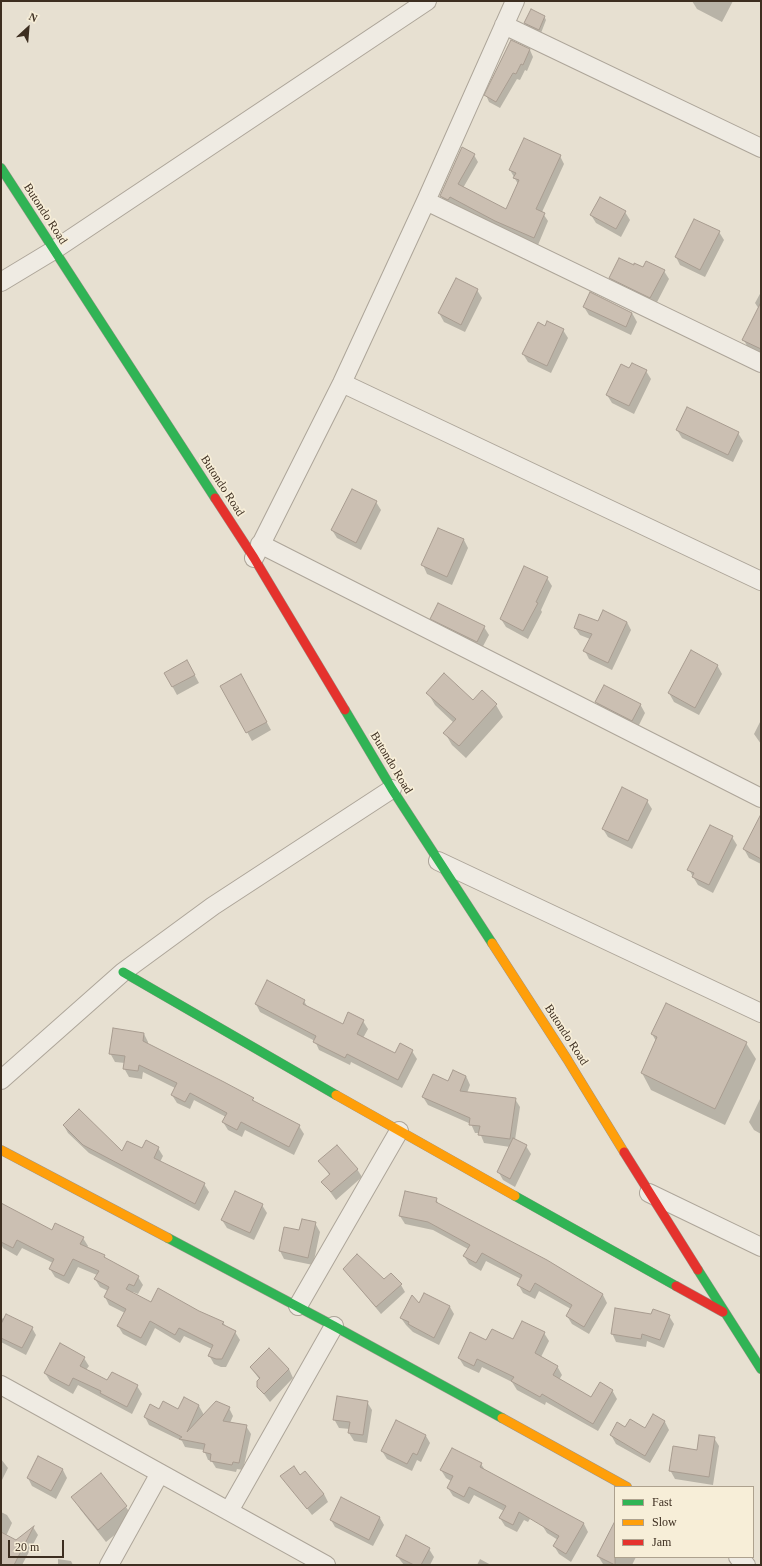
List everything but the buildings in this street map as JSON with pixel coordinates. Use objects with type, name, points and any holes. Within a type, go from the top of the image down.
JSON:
[{"type":"street","points":[[1,282],[54,250],[427,1]]},
{"type":"street","points":[[515,1],[426,201],[342,383],[257,551],[761,798]]},
{"type":"street","points":[[504,25],[761,148]]},
{"type":"street","name":"Butondo Road","points":[[1,168],[54,250],[257,551],[392,789],[567,1059],[649,1193],[761,1370]]},
{"type":"street","points":[[426,201],[761,363]]},
{"type":"street","points":[[342,383],[761,582]]},
{"type":"street","points":[[1,1080],[123,972],[213,906],[392,789]]},
{"type":"street","points":[[438,861],[761,1013]]},
{"type":"street","points":[[123,972],[400,1131],[726,1314]]},
{"type":"street","points":[[298,1306],[400,1131]]},
{"type":"street","points":[[1,1150],[298,1306],[625,1486]]},
{"type":"street","points":[[649,1193],[761,1247]]},
{"type":"street","points":[[229,1511],[334,1326]]},
{"type":"street","points":[[1,1385],[326,1565]]},
{"type":"street","points":[[109,1565],[160,1474]]},
{"type":"traffic: fast","points":[[1,168],[215,498]]},
{"type":"traffic: fast","points":[[345,710],[392,789],[492,943]]},
{"type":"traffic: fast","points":[[123,972],[336,1095]]},
{"type":"traffic: fast","points":[[515,1196],[676,1286]]},
{"type":"traffic: fast","points":[[168,1238],[334,1326],[502,1418]]},
{"type":"traffic: fast","points":[[698,1270],[761,1369]]},
{"type":"traffic: slow","points":[[492,943],[567,1059],[624,1152]]},
{"type":"traffic: slow","points":[[336,1095],[515,1196]]},
{"type":"traffic: slow","points":[[1,1150],[168,1238]]},
{"type":"traffic: slow","points":[[502,1418],[625,1486]]},
{"type":"traffic: jam","points":[[215,498],[254,558],[345,710]]},
{"type":"traffic: jam","points":[[624,1152],[698,1270]]},
{"type":"traffic: jam","points":[[676,1286],[723,1312]]}]
